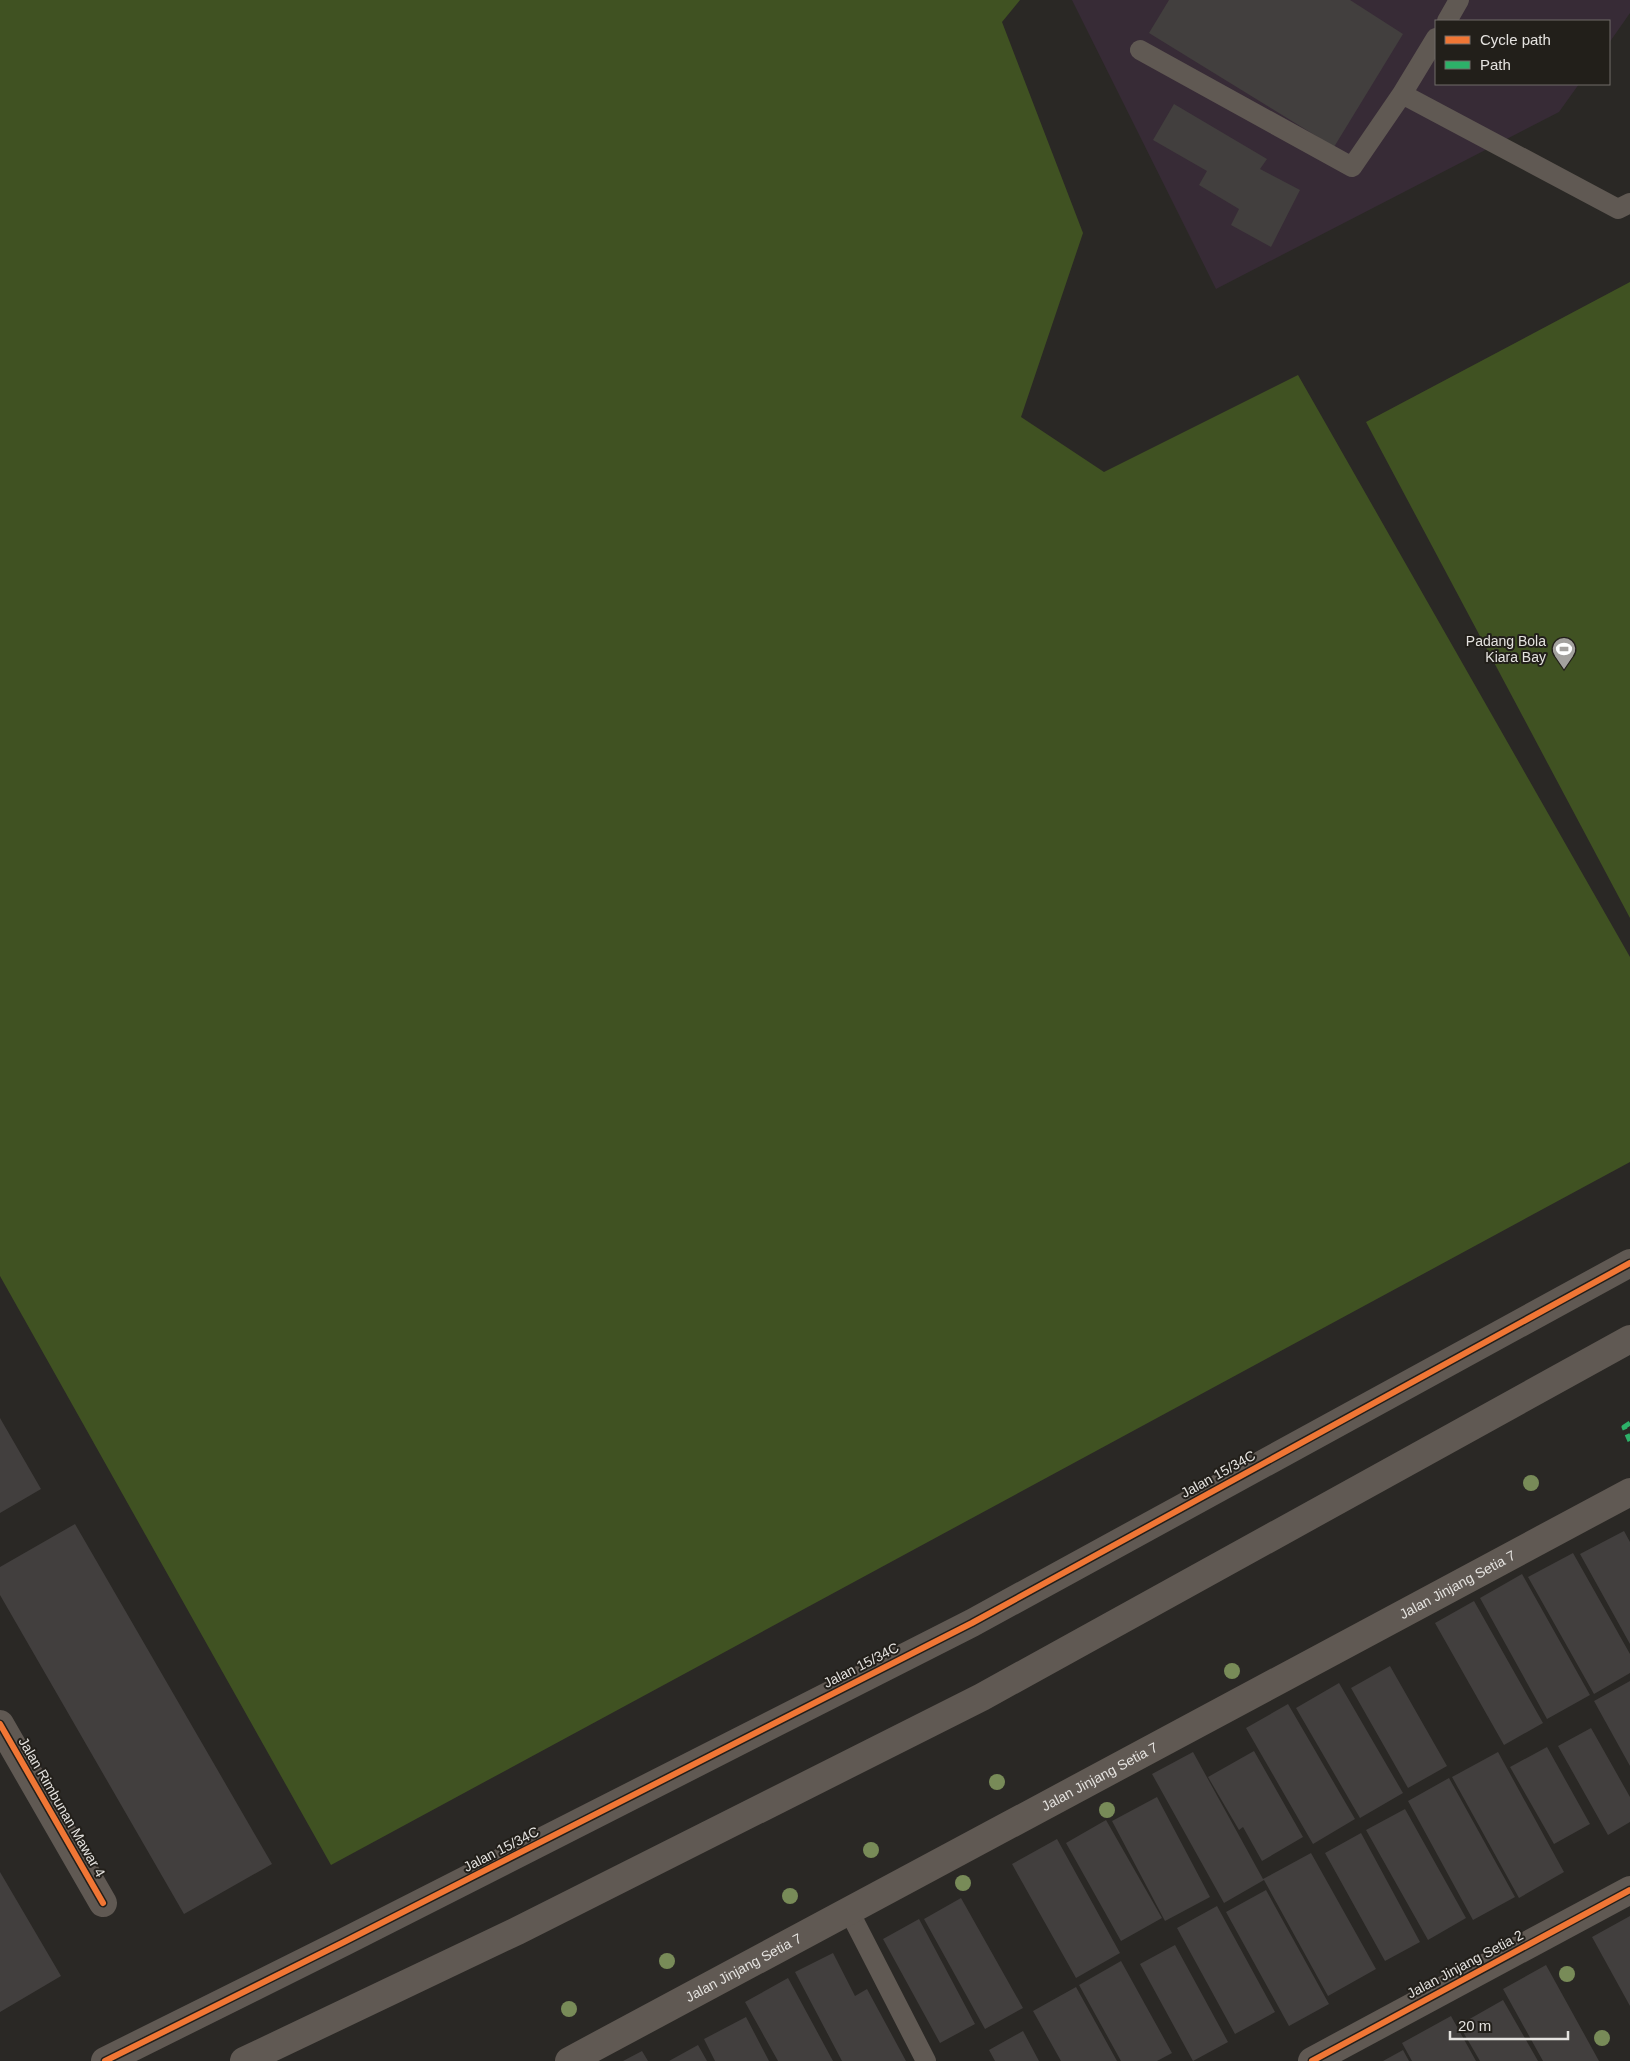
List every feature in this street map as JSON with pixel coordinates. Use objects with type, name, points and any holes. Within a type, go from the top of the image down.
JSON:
[{"type":"street","name":"Jalan 15/34C","points":[[105,2061],[412,1908],[972,1623],[1624,1266]]},
{"type":"street","points":[[244,2061],[517,1931],[982,1698],[1630,1339]]},
{"type":"street","name":"Jalan Jinjang Setia 7","points":[[570,2061],[1630,1492]]},
{"type":"street","name":"Jalan Rimbunan Mawar 4","points":[[0,1724],[103,1903]]},
{"type":"street","name":"Jalan Jinjang Setia 2","points":[[1312,2061],[1630,1890]]},
{"type":"lane","points":[[1447,20],[1459,0]]},
{"type":"lane","points":[[1140,50],[1352,167],[1402,94],[1435,40]]},
{"type":"lane","points":[[1402,94],[1618,209],[1630,203]]},
{"type":"lane","points":[[849,1911],[926,2061]]},
{"type":"shaded area","points":[[1072,0],[1630,0],[1630,13],[1610,42],[1610,20],[1435,20],[1435,85],[1578,85],[1559,112],[1216,289]]},
{"type":"green space","points":[[0,0],[1020,0],[1002,22],[1083,233],[1021,417],[1104,472],[1298,375],[1630,957],[1630,1162],[331,1865],[0,1276]]},
{"type":"green space","name":"Padang Bola Kiara Bay","points":[[1630,282],[1630,918],[1366,422]]},
{"type":"building","points":[[1169,0],[1350,0],[1403,34],[1334,147],[1149,33]]},
{"type":"building","points":[[1174,104],[1267,159],[1260,169],[1300,190],[1271,247],[1231,225],[1239,209],[1199,185],[1207,171],[1153,140]]},
{"type":"building","points":[[0,1418],[41,1489],[0,1513]]},
{"type":"building","points":[[75,1524],[272,1864],[184,1914],[0,1595],[0,1567]]},
{"type":"building","points":[[1624,1531],[1630,1542],[1630,1644],[1580,1554]]},
{"type":"building","points":[[1573,1553],[1630,1654],[1630,1673],[1594,1694],[1528,1577]]},
{"type":"building","points":[[1522,1574],[1590,1695],[1547,1719],[1480,1598]]},
{"type":"building","points":[[1474,1601],[1543,1723],[1504,1745],[1435,1623]]},
{"type":"building","points":[[1390,1666],[1447,1766],[1408,1788],[1351,1688]]},
{"type":"building","points":[[1630,1681],[1630,1766],[1594,1701]]},
{"type":"building","points":[[1339,1683],[1403,1793],[1360,1818],[1296,1708]]},
{"type":"building","points":[[1288,1704],[1355,1819],[1313,1844],[1246,1728]]},
{"type":"building","points":[[1591,1728],[1630,1797],[1630,1822],[1608,1835],[1558,1746]]},
{"type":"building","points":[[1547,1747],[1590,1824],[1554,1844],[1510,1767]]},
{"type":"building","points":[[1254,1751],[1303,1837],[1262,1861],[1243,1827],[1239,1830],[1208,1777]]},
{"type":"building","points":[[1193,1752],[1263,1879],[1311,1853],[1376,1969],[1328,1996],[1264,1880],[1224,1903],[1152,1774]]},
{"type":"building","points":[[1498,1752],[1564,1872],[1519,1898],[1452,1777]]},
{"type":"building","points":[[1449,1778],[1515,1897],[1473,1920],[1408,1801]]},
{"type":"building","points":[[1157,1797],[1210,1897],[1165,1921],[1112,1821]]},
{"type":"building","points":[[1405,1809],[1466,1918],[1428,1940],[1366,1830]]},
{"type":"building","points":[[1106,1820],[1162,1918],[1121,1941],[1066,1843]]},
{"type":"building","points":[[1361,1833],[1420,1942],[1385,1961],[1325,1853]]},
{"type":"building","points":[[1057,1839],[1120,1953],[1076,1978],[1012,1864]]},
{"type":"building","points":[[0,1872],[61,1976],[0,2012]]},
{"type":"building","points":[[1266,1890],[1329,2004],[1289,2026],[1226,1912]]},
{"type":"building","points":[[961,1898],[1023,2008],[985,2029],[924,1919]]},
{"type":"building","points":[[1217,1906],[1275,2012],[1235,2034],[1177,1928]]},
{"type":"building","points":[[1630,1916],[1630,2006],[1592,1937]]},
{"type":"building","points":[[919,1919],[975,2024],[940,2043],[883,1939]]},
{"type":"building","points":[[1175,1945],[1228,2042],[1193,2061],[1140,1964]]},
{"type":"building","points":[[833,1953],[855,1996],[867,1989],[906,2061],[842,2061],[795,1972]]},
{"type":"building","points":[[1121,1961],[1172,2053],[1157,2061],[1121,2061],[1079,1985]]},
{"type":"building","points":[[1546,1965],[1599,2061],[1543,2061],[1503,1989]]},
{"type":"building","points":[[788,1978],[833,2061],[778,2061],[745,2002]]},
{"type":"building","points":[[1076,1987],[1117,2061],[1061,2061],[1033,2011]]},
{"type":"building","points":[[1503,2000],[1538,2061],[1480,2061],[1459,2025]]},
{"type":"building","points":[[1451,2016],[1476,2061],[1412,2061],[1402,2043]]},
{"type":"building","points":[[746,2017],[769,2061],[715,2061],[704,2039]]},
{"type":"building","points":[[1023,2031],[1039,2061],[995,2061],[989,2050]]},
{"type":"building","points":[[698,2045],[707,2061],[669,2061]]},
{"type":"building","points":[[1403,2050],[1409,2061],[1383,2061]]},
{"type":"building","points":[[642,2051],[648,2061],[623,2061]]},
{"type":"marked path","points":[[1630,1423],[1624,1427],[1630,1441]]},
{"type":"cycle path","points":[[105,2061],[344,1942],[972,1623],[1630,1263]]},
{"type":"cycle path","points":[[0,1724],[103,1903]]},
{"type":"cycle path","points":[[1312,2061],[1630,1890]]},
{"type":"place","name":"Padang Bola Kiara Bay","points":[[1564,670]]}]
